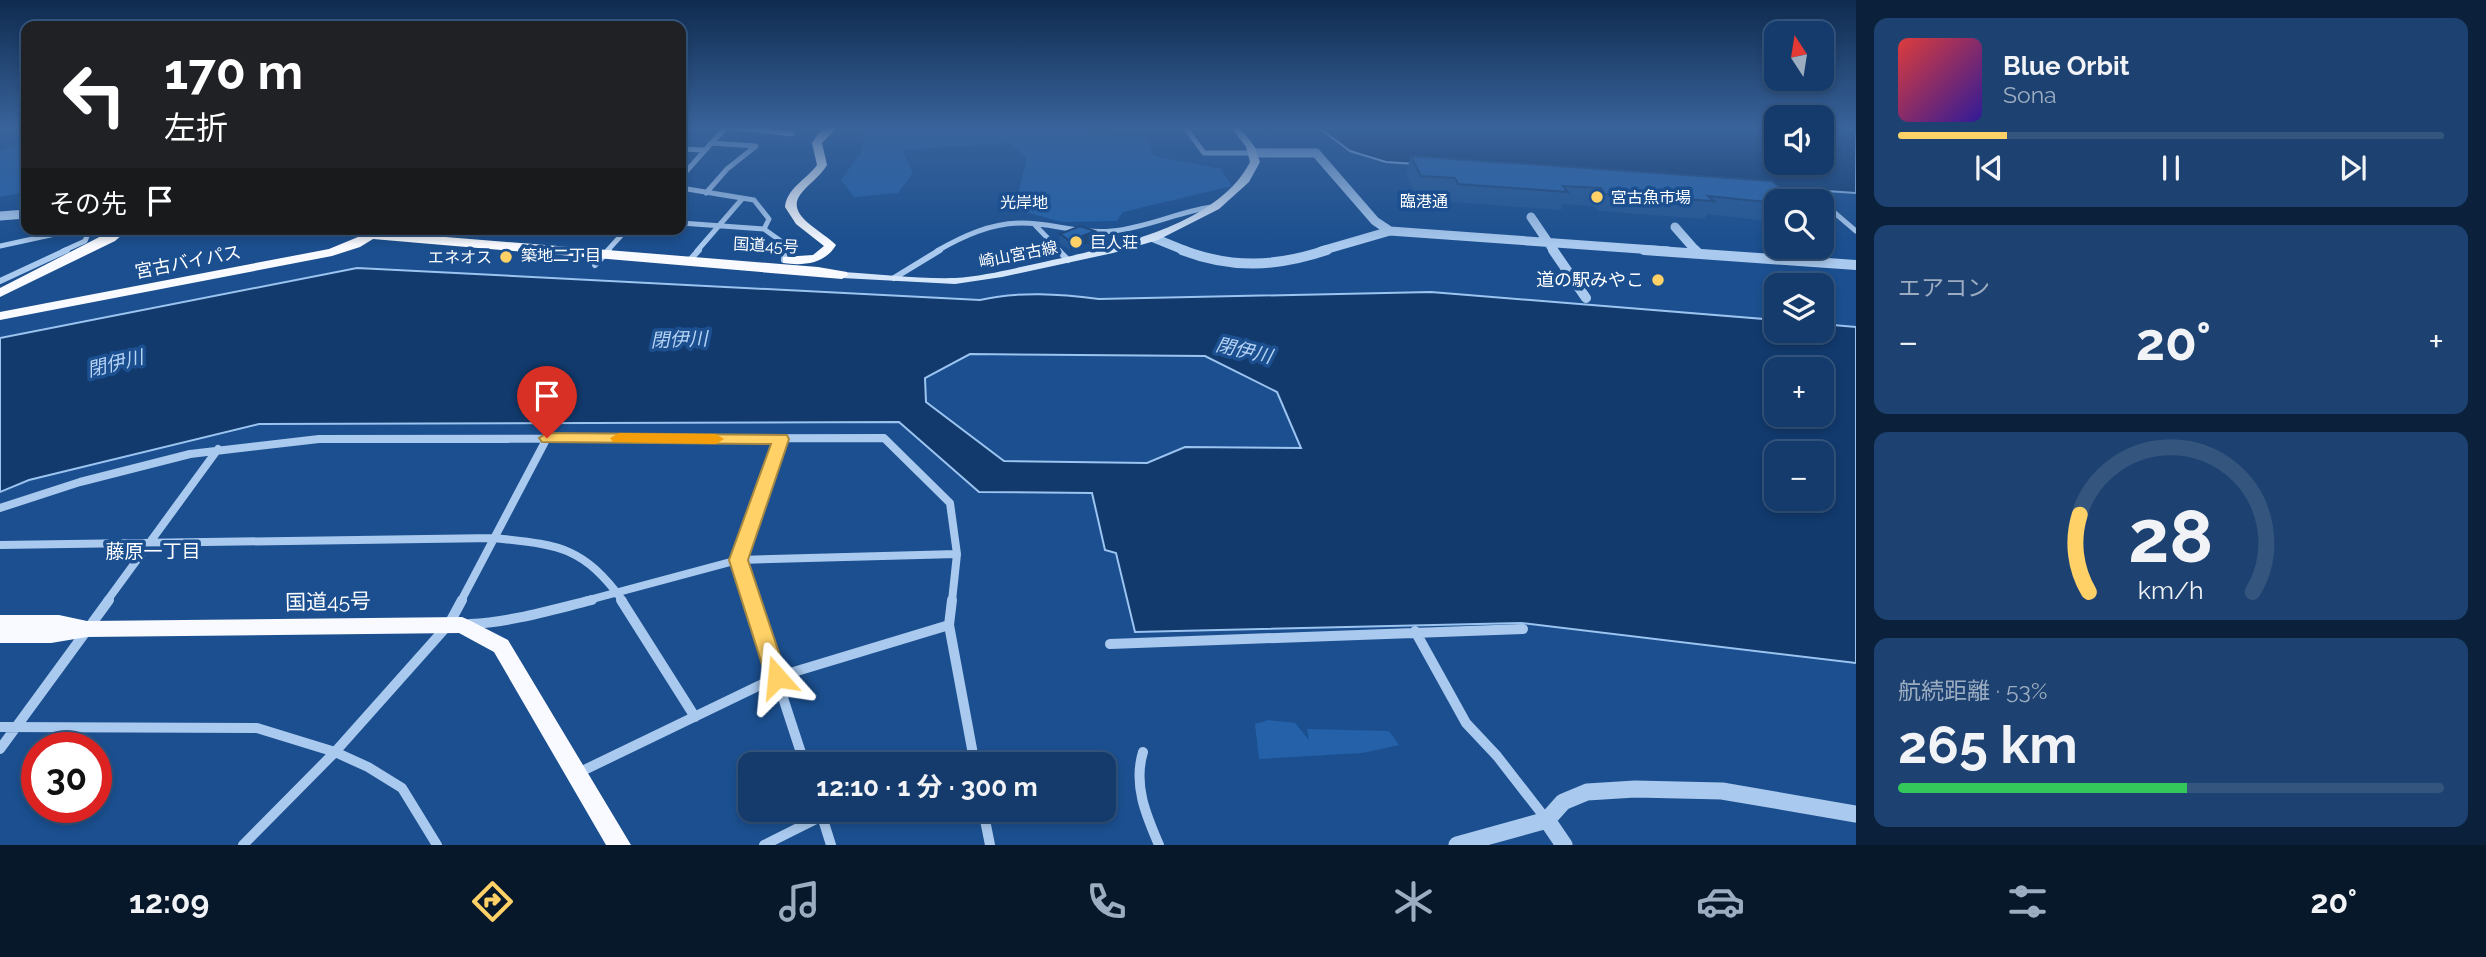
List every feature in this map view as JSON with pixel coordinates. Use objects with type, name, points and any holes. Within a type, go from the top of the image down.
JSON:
[{"type":"highway","points":[[821,166],[814,178],[797,191],[791,202],[793,213],[818,262],[842,275]]},
{"type":"highway","points":[[0,284],[92,235]]},
{"type":"highway","points":[[0,293],[116,235]]},
{"type":"highway","name":"宮古バイパス","points":[[0,316],[332,252],[356,244],[368,235]]},
{"type":"highway","name":"国道45号","points":[[420,235],[691,258],[818,262]]},
{"type":"highway","name":"国道45号","points":[[691,258],[818,262]]},
{"type":"highway","points":[[745,259],[832,261],[842,275]]},
{"type":"highway","name":"国道45号","points":[[0,622],[59,622],[87,628]]},
{"type":"highway","name":"国道45号","points":[[0,635],[51,635],[87,628],[456,624],[501,646],[619,845]]},
{"type":"main road","name":"崎山宮古線","points":[[842,275],[967,279],[1068,260],[1154,238],[1215,207],[1246,180],[1253,166]]},
{"type":"street","points":[[706,193],[730,166]]},
{"type":"street","points":[[1328,166],[1375,221],[1390,231]]},
{"type":"street","points":[[686,189],[754,200],[761,205],[769,219],[764,229]]},
{"type":"street","points":[[691,258],[743,199]]},
{"type":"street","points":[[894,278],[974,230],[1004,224],[1034,224],[1060,230],[1127,229],[1168,216],[1215,207]]},
{"type":"street","points":[[1834,212],[1856,231]]},
{"type":"street","points":[[0,216],[21,214]]},
{"type":"street","points":[[1531,217],[1586,298]]},
{"type":"street","points":[[686,223],[764,229],[785,244],[784,260]]},
{"type":"street","points":[[1034,224],[1068,260]]},
{"type":"street","points":[[1675,227],[1698,253]]},
{"type":"street","points":[[1154,238],[1205,259],[1261,266],[1299,259],[1364,235],[1390,231],[1856,265]]},
{"type":"street","points":[[0,246],[50,235]]},
{"type":"street","points":[[595,265],[622,235]]},
{"type":"street","points":[[243,845],[456,624],[494,538],[547,438]]},
{"type":"street","points":[[0,508],[80,482],[218,449],[318,439],[884,438],[950,503],[957,554],[949,625],[973,752]]},
{"type":"street","points":[[781,439],[738,560],[801,752]]},
{"type":"street","points":[[0,749],[218,449]]},
{"type":"street","points":[[0,545],[494,538],[566,548],[582,559],[618,594],[695,717]]},
{"type":"street","points":[[456,624],[497,623],[618,594],[738,560],[957,554]]},
{"type":"street","points":[[578,773],[777,677],[949,625]]},
{"type":"street","points":[[1110,644],[1523,629]]},
{"type":"street","points":[[1415,631],[1466,723],[1497,756],[1564,845]]},
{"type":"street","points":[[0,727],[257,728],[335,752],[368,767],[401,788],[437,845]]},
{"type":"street","points":[[1143,752],[1138,774],[1142,798],[1159,845]]},
{"type":"street","points":[[1457,845],[1547,820],[1563,802],[1587,792],[1634,789],[1722,791],[1856,814]]},
{"type":"street","points":[[764,845],[805,822]]},
{"type":"street","points":[[824,822],[831,845]]},
{"type":"street","points":[[985,822],[990,845]]},
{"type":"shaded area","points":[[0,166],[21,166],[21,193],[0,197]]},
{"type":"shaded area","points":[[851,166],[910,166],[913,173],[898,193],[854,197],[841,180]]},
{"type":"shaded area","points":[[1025,166],[1208,166],[1221,169],[1232,186],[1123,212],[1117,221],[1062,222],[1014,209]]},
{"type":"shaded area","points":[[1268,720],[1295,723],[1309,740],[1307,729],[1389,731],[1399,745],[1363,753],[1259,759],[1255,724]]},
{"type":"water","points":[[1453,166],[1764,166],[1764,175],[1834,175],[1834,166],[1856,166],[1856,193],[1834,192],[1834,189],[1795,189]]},
{"type":"water","name":"閉伊川","points":[[357,268],[980,300],[1025,294],[1099,299],[1431,292],[1764,319],[1764,343],[1834,343],[1834,325],[1856,327],[1856,663],[1521,623],[1135,632],[1116,553],[1105,550],[1092,493],[979,492],[899,422],[259,424],[29,480],[0,492],[0,338]],"holes":[[[970,354],[1205,356],[1277,392],[1301,448],[1185,447],[1147,463],[1004,461],[926,402],[925,378]]]},
{"type":"building","points":[[1416,166],[1562,166],[1772,181],[1782,189],[1764,189],[1764,202],[1708,196],[1714,201],[1605,194],[1601,188],[1563,186],[1568,192],[1458,184],[1455,178],[1421,176]]},
{"type":"building","points":[[1080,226],[1095,231],[1070,241],[1060,234]]},
{"type":"slow traffic","points":[[619,438],[716,439]]},
{"type":"place","name":"宮古魚市場","points":[[1597,197]]},
{"type":"place","name":"巨人荘","points":[[1076,242]]},
{"type":"place","name":"エネオス","points":[[506,257]]},
{"type":"place","name":"道の駅みやこ","points":[[1658,280]]},
{"type":"district","name":"臨港通","points":[[1424,201]]},
{"type":"district","name":"光岸地","points":[[1024,202]]},
{"type":"district","name":"築地二丁目","points":[[561,255]]},
{"type":"district","name":"藤原一丁目","points":[[153,551]]},
{"type":"route","points":[[547,438],[781,439],[738,560],[777,677]]}]
